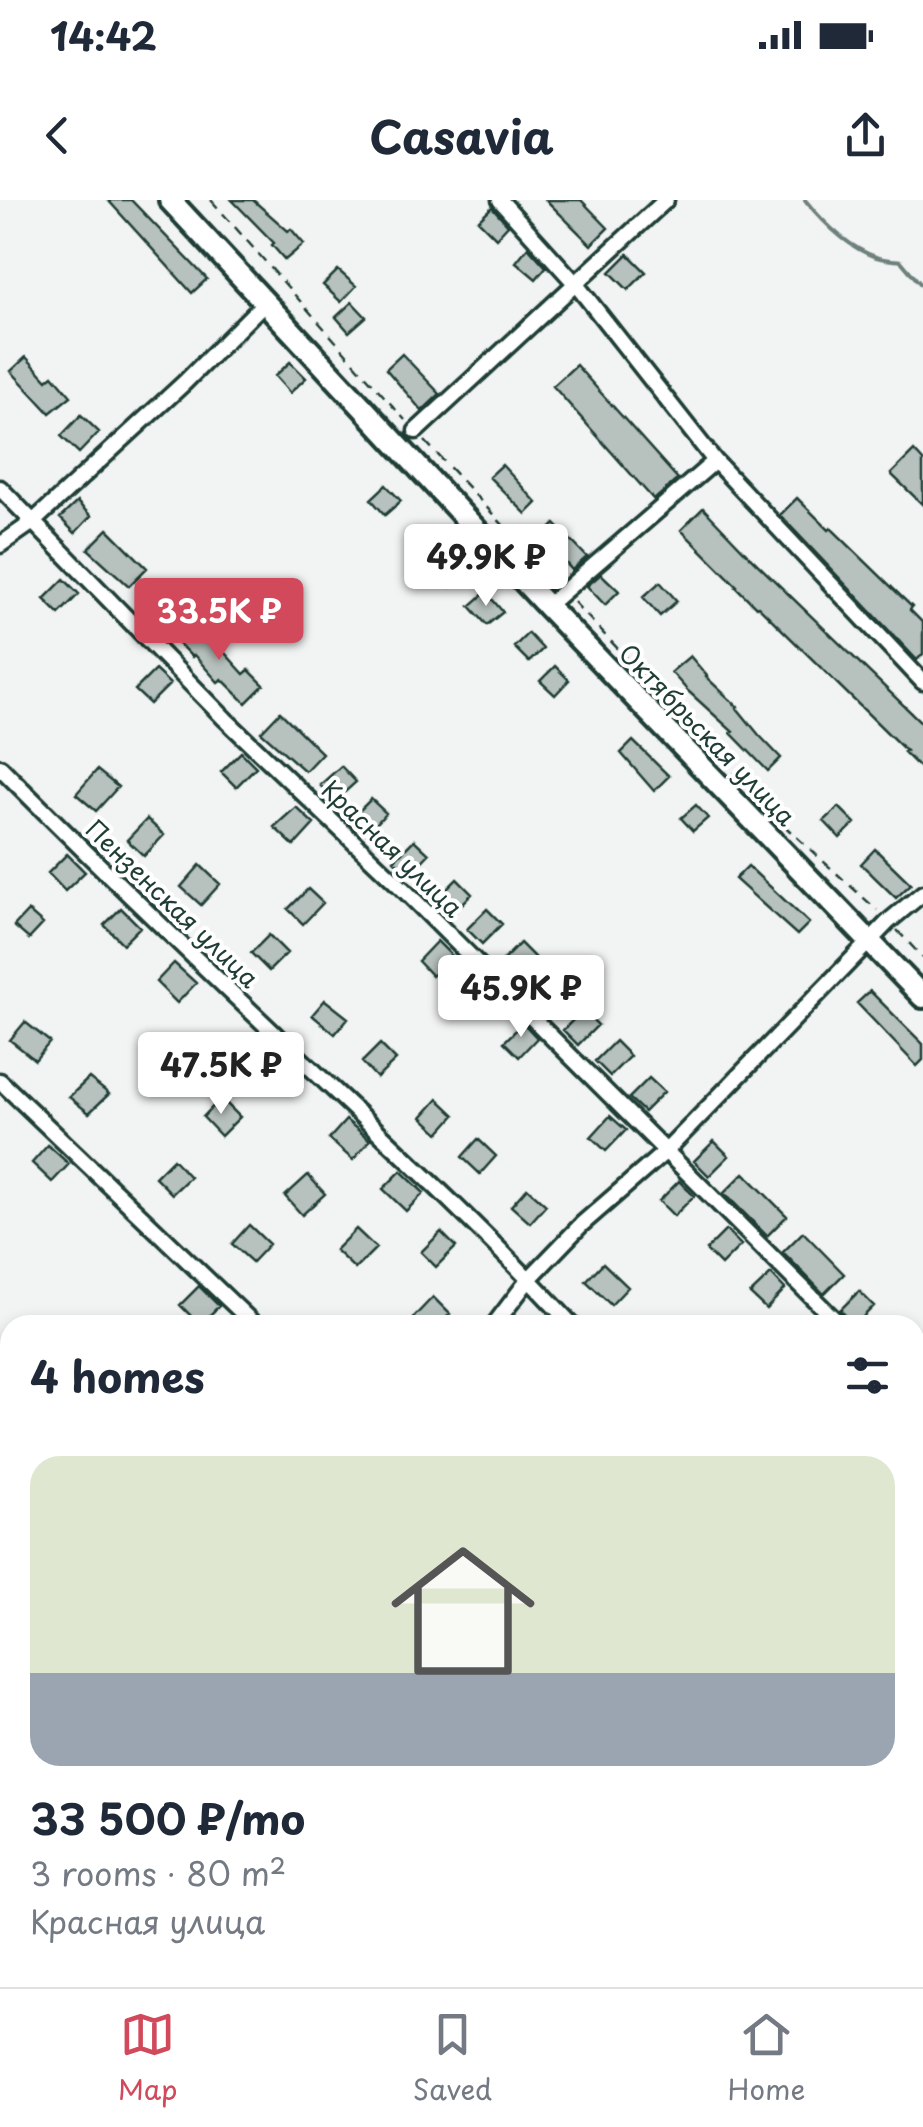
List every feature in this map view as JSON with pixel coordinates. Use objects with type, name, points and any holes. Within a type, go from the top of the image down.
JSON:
[{"type":"main road","name":"Октябрьская улица","points":[[170,200],[548,606],[923,997]]},
{"type":"street","points":[[500,200],[575,284],[715,460],[923,682]]},
{"type":"street","points":[[416,430],[666,200]]},
{"type":"street","points":[[0,545],[33,522],[184,383],[264,303]]},
{"type":"street","points":[[548,606],[715,460]]},
{"type":"street","name":"Красная улица","points":[[0,488],[225,719],[405,891],[830,1315]]},
{"type":"street","name":"Пензенская улица","points":[[0,767],[423,1174],[563,1315]]},
{"type":"street","points":[[502,1315],[529,1279],[582,1224],[666,1151],[889,920],[923,894]]},
{"type":"street","points":[[0,1080],[245,1315]]},
{"type":"building","points":[[108,200],[131,200],[207,279],[192,293]]},
{"type":"building","points":[[232,200],[253,200],[304,244],[285,260],[274,243]]},
{"type":"building","points":[[546,200],[581,200],[608,228],[591,245]]},
{"type":"building","points":[[492,207],[508,225],[496,238],[478,220]]},
{"type":"building","points":[[528,247],[546,267],[536,279],[516,262]]},
{"type":"building","points":[[628,254],[646,272],[628,290],[610,272]]},
{"type":"building","points":[[338,270],[356,286],[341,302],[323,285]]},
{"type":"building","points":[[352,302],[366,317],[349,332],[336,317]]},
{"type":"building","points":[[402,354],[440,394],[422,411],[386,369]]},
{"type":"building","points":[[26,357],[47,380],[53,375],[71,396],[50,413],[11,371]]},
{"type":"building","points":[[290,362],[306,378],[290,393],[275,376]]},
{"type":"building","points":[[576,365],[678,479],[654,500],[553,386]]},
{"type":"building","points":[[81,415],[99,432],[79,453],[61,436]]},
{"type":"building","points":[[914,451],[923,461],[923,505],[891,474]]},
{"type":"building","points":[[502,465],[537,503],[526,514],[489,477]]},
{"type":"building","points":[[386,485],[401,501],[385,515],[371,499]]},
{"type":"building","points":[[797,498],[912,607],[910,610],[923,623],[923,654],[917,660],[780,515]]},
{"type":"building","points":[[77,502],[91,516],[75,533],[60,518]]},
{"type":"building","points":[[703,508],[923,724],[923,771],[681,530]]},
{"type":"building","points":[[555,524],[587,557],[572,570],[542,536]]},
{"type":"building","points":[[108,529],[147,568],[129,586],[88,549]]},
{"type":"building","points":[[428,534],[468,569],[450,587],[413,550]]},
{"type":"building","points":[[601,574],[619,591],[605,605],[587,586]]},
{"type":"building","points":[[64,579],[79,594],[59,614],[44,599]]},
{"type":"building","points":[[660,582],[677,601],[660,616],[643,597]]},
{"type":"building","points":[[159,586],[172,600],[155,615],[143,602]]},
{"type":"building","points":[[486,592],[503,612],[487,625],[470,606]]},
{"type":"building","points":[[197,622],[244,674],[249,670],[264,685],[246,703],[177,642]]},
{"type":"building","points":[[528,633],[543,649],[529,662],[514,647]]},
{"type":"building","points":[[690,656],[781,758],[768,771],[671,672]]},
{"type":"building","points":[[555,666],[569,680],[555,695],[540,681]]},
{"type":"building","points":[[155,670],[170,684],[150,704],[135,690]]},
{"type":"building","points":[[280,712],[322,753],[305,771],[261,732]]},
{"type":"building","points":[[633,741],[669,776],[654,791],[621,753]]},
{"type":"building","points":[[241,752],[256,767],[236,787],[221,772]]},
{"type":"building","points":[[341,766],[356,782],[335,801],[320,785]]},
{"type":"building","points":[[97,770],[118,787],[96,811],[76,794]]},
{"type":"building","points":[[371,799],[386,813],[367,834],[351,819]]},
{"type":"building","points":[[696,805],[708,818],[693,831],[681,818]]},
{"type":"building","points":[[296,807],[314,824],[294,846],[274,827]]},
{"type":"building","points":[[839,807],[855,823],[840,838],[824,821]]},
{"type":"building","points":[[147,819],[164,835],[144,856],[127,840]]},
{"type":"building","points":[[414,840],[429,854],[409,875],[394,860]]},
{"type":"building","points":[[875,849],[911,884],[896,898],[861,864]]},
{"type":"building","points":[[67,854],[85,872],[65,891],[48,873]]},
{"type":"building","points":[[200,865],[220,884],[201,905],[181,887]]},
{"type":"building","points":[[748,866],[809,923],[797,935],[735,879]]},
{"type":"building","points":[[457,879],[472,894],[452,914],[437,899]]},
{"type":"building","points":[[308,889],[323,903],[303,924],[288,909]]},
{"type":"building","points":[[121,908],[140,927],[123,944],[104,925]]},
{"type":"building","points":[[487,909],[502,924],[482,944],[467,929]]},
{"type":"building","points":[[28,911],[43,924],[29,939],[14,926]]},
{"type":"building","points":[[269,935],[287,953],[269,971],[251,953]]},
{"type":"building","points":[[437,941],[452,956],[432,976],[418,961]]},
{"type":"building","points":[[520,943],[535,958],[515,978],[500,963]]},
{"type":"building","points":[[174,963],[196,983],[177,1003],[156,982]]},
{"type":"building","points":[[549,974],[564,988],[544,1008],[529,994]]},
{"type":"building","points":[[870,991],[923,1044],[923,1060],[917,1066],[857,1003]]},
{"type":"building","points":[[325,1000],[348,1018],[335,1034],[312,1015]]},
{"type":"building","points":[[583,1010],[598,1025],[578,1045],[563,1030]]},
{"type":"building","points":[[25,1022],[50,1042],[35,1060],[10,1040]]},
{"type":"building","points":[[523,1023],[537,1038],[519,1057],[504,1042]]},
{"type":"building","points":[[615,1041],[630,1056],[610,1076],[595,1061]]},
{"type":"building","points":[[380,1044],[396,1060],[377,1078],[362,1062]]},
{"type":"building","points":[[278,1057],[299,1075],[284,1093],[263,1075]]},
{"type":"building","points":[[89,1078],[109,1094],[89,1113],[69,1097]]},
{"type":"building","points":[[649,1078],[664,1092],[644,1112],[629,1098]]},
{"type":"building","points":[[221,1098],[240,1117],[221,1136],[203,1117]]},
{"type":"building","points":[[438,1099],[455,1115],[439,1133],[422,1117]]},
{"type":"building","points":[[610,1116],[626,1130],[606,1151],[591,1137]]},
{"type":"building","points":[[346,1120],[370,1140],[353,1160],[329,1139]]},
{"type":"building","points":[[478,1139],[496,1156],[480,1174],[462,1157]]},
{"type":"building","points":[[714,1141],[729,1156],[709,1176],[694,1161]]},
{"type":"building","points":[[48,1145],[69,1164],[52,1182],[32,1163]]},
{"type":"building","points":[[173,1159],[190,1177],[172,1194],[155,1177]]},
{"type":"building","points":[[401,1171],[424,1193],[406,1211],[383,1189]]},
{"type":"building","points":[[744,1173],[787,1216],[767,1236],[724,1193]]},
{"type":"building","points":[[308,1175],[325,1194],[302,1215],[285,1196]]},
{"type":"building","points":[[679,1181],[694,1196],[674,1216],[659,1201]]},
{"type":"building","points":[[527,1188],[546,1205],[530,1223],[511,1206]]},
{"type":"building","points":[[249,1225],[269,1244],[252,1262],[232,1244]]},
{"type":"building","points":[[356,1229],[376,1248],[355,1269],[335,1250]]},
{"type":"building","points":[[726,1230],[741,1245],[721,1265],[706,1250]]},
{"type":"building","points":[[441,1232],[456,1247],[436,1267],[421,1252]]},
{"type":"building","points":[[803,1232],[844,1274],[824,1294],[783,1252]]},
{"type":"building","points":[[603,1263],[628,1287],[611,1305],[586,1281]]},
{"type":"building","points":[[771,1274],[785,1289],[766,1309],[750,1294]]},
{"type":"building","points":[[199,1286],[219,1306],[210,1315],[190,1315],[180,1305]]},
{"type":"building","points":[[859,1291],[874,1306],[865,1315],[845,1315],[840,1310]]},
{"type":"building","points":[[433,1297],[450,1314],[449,1315],[416,1315]]},
{"type":"waterway","points":[[805,200],[846,241],[876,257],[901,261],[923,287]]}]
